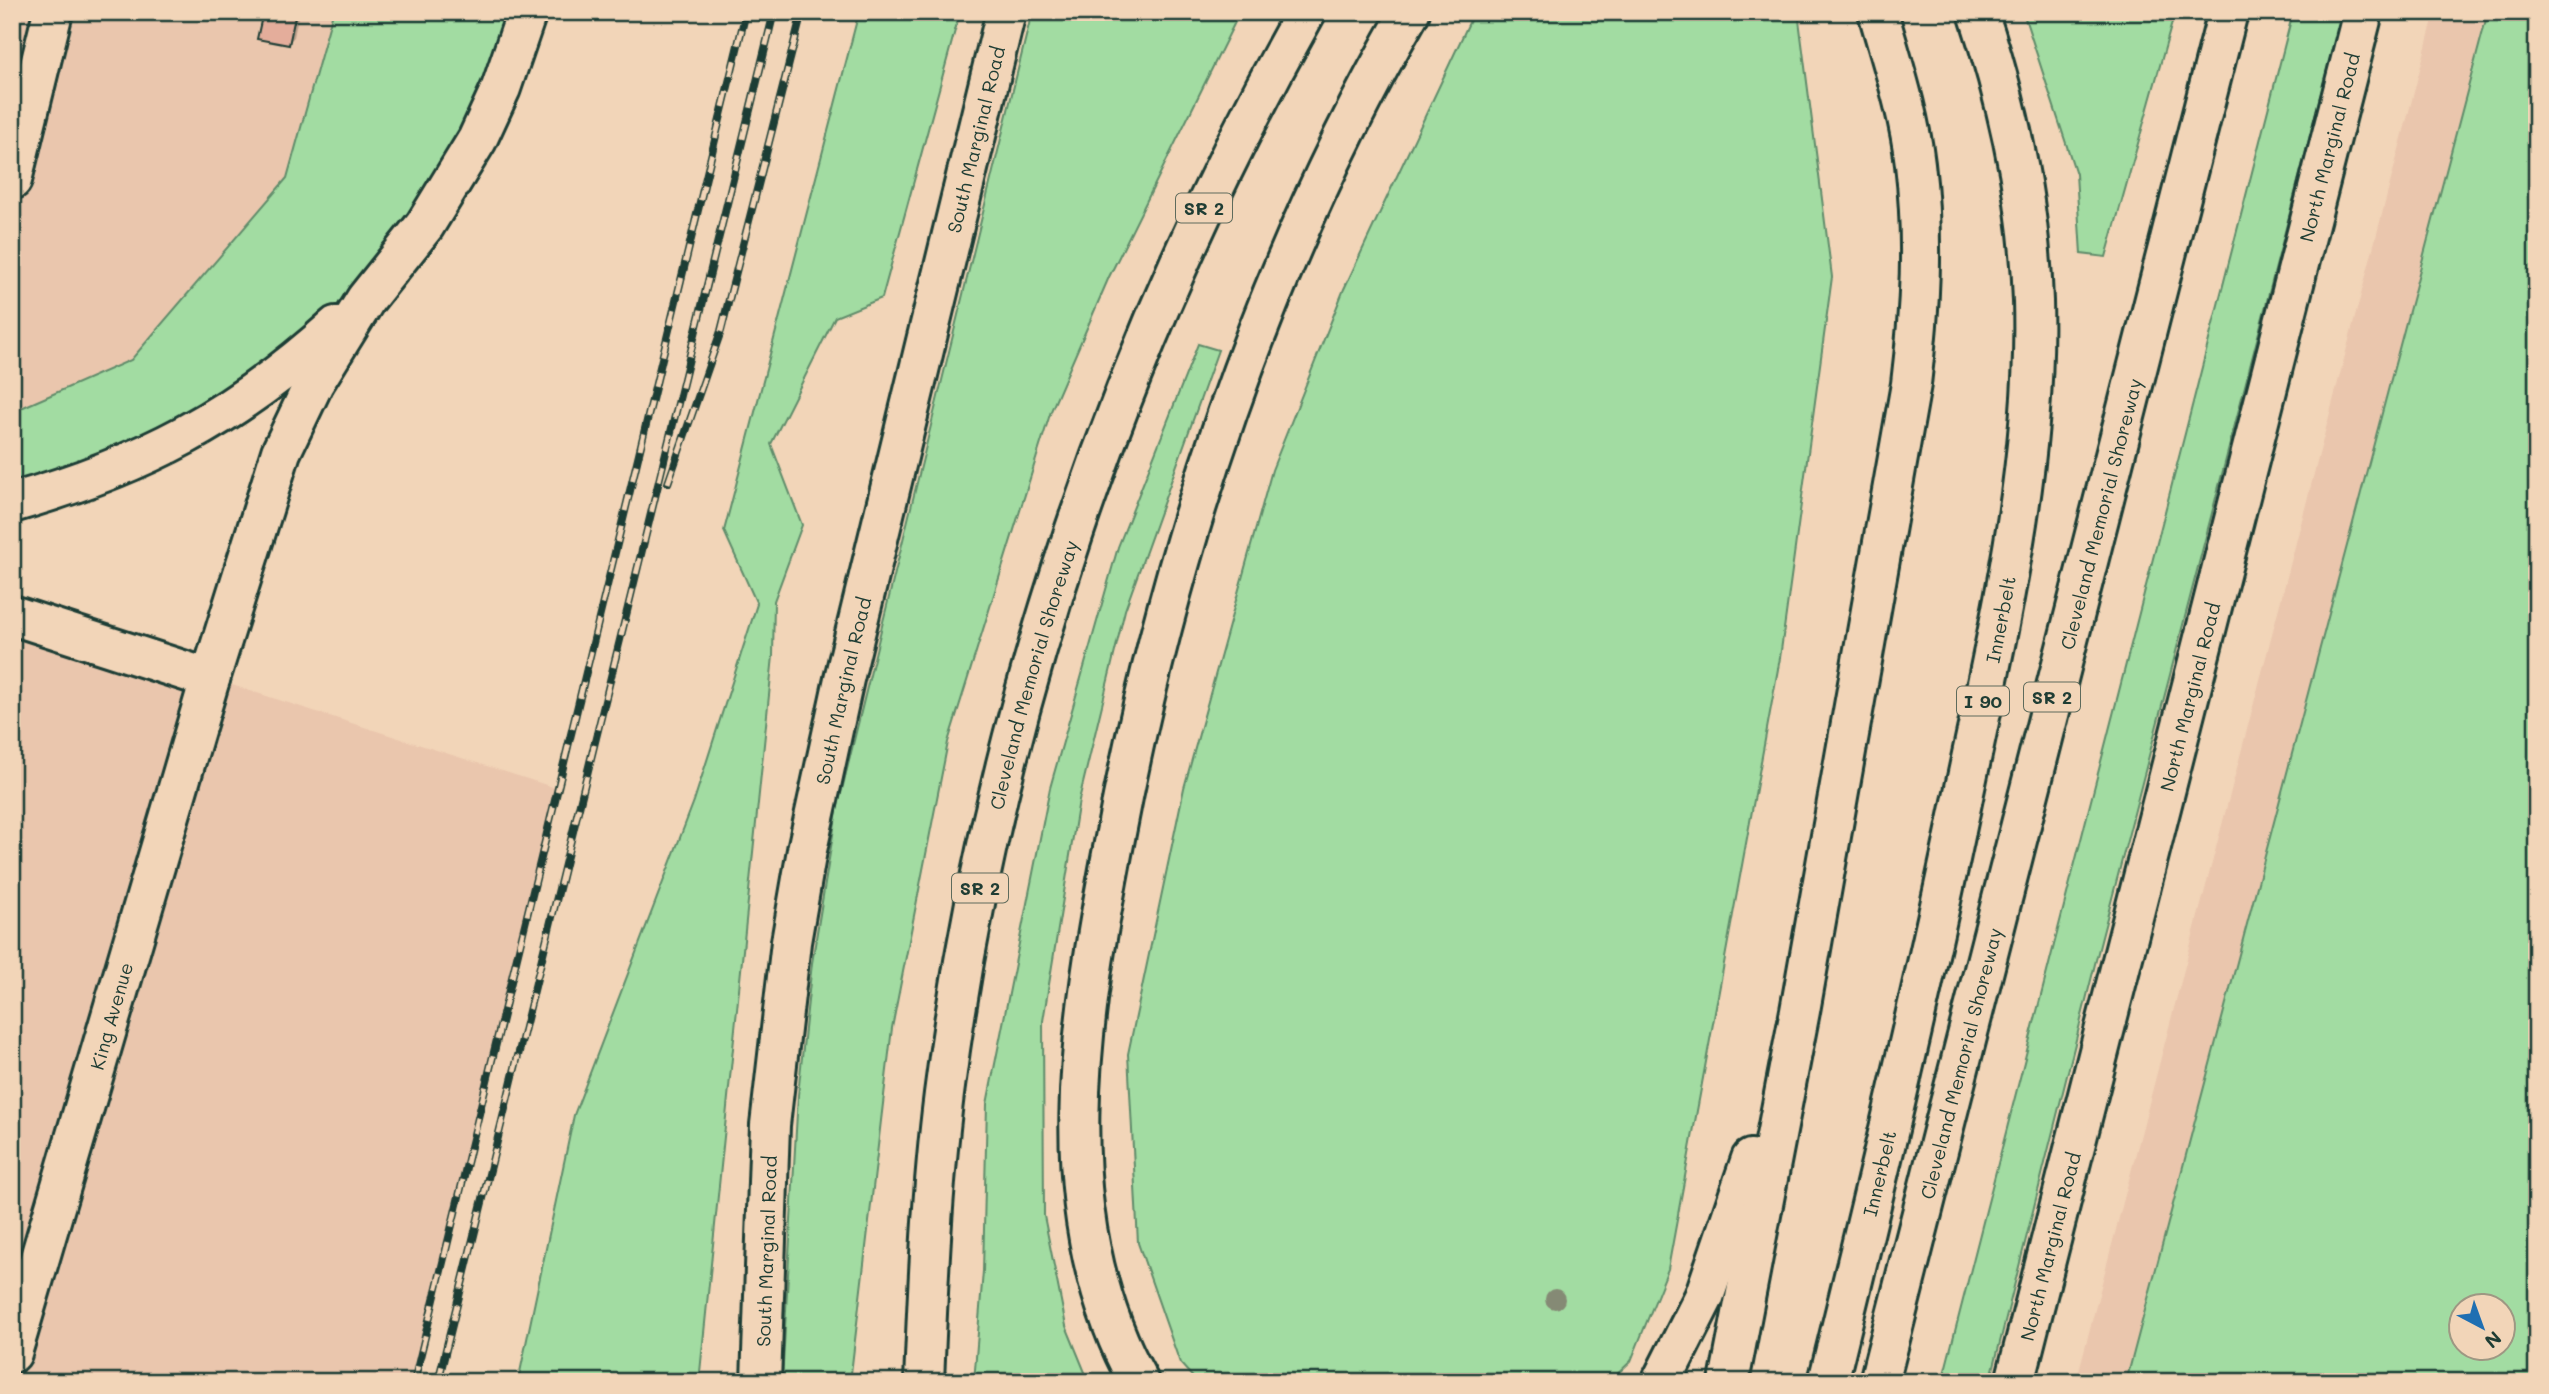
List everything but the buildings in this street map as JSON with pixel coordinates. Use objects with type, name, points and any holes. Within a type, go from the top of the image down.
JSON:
[{"type":"main road","points":[[12,180],[53,12]]},
{"type":"main road","points":[[12,503],[90,480],[184,439],[247,399],[306,354],[366,299],[425,225],[477,140],[501,88],[527,12]]},
{"type":"main road","name":"South Marginal Road","points":[[761,1382],[770,1125],[792,942],[807,850],[844,678],[1006,12]]},
{"type":"main road","name":"Cleveland Memorial Shoreway","points":[[924,1382],[933,1213],[944,1095],[962,979],[1010,754],[1039,648],[1077,522],[1164,297],[1213,187],[1306,12]]},
{"type":"main road","points":[[1139,1382],[1113,1330],[1097,1275],[1085,1222],[1080,1161],[1084,1036],[1122,800],[1138,724],[1176,580],[1248,359],[1281,272],[1343,133],[1410,12]]},
{"type":"main road","points":[[1729,1382],[1800,1011],[1912,384],[1920,312],[1921,237],[1915,161],[1899,87],[1878,12]]},
{"type":"main road","name":"Innerbelt","points":[[1828,1382],[1931,950],[1999,617],[2024,460],[2033,341],[2027,220],[2015,146],[1996,66],[1978,12]]},
{"type":"main road","name":"Cleveland Memorial Shoreway","points":[[1879,1382],[2228,12]]},
{"type":"main road","name":"North Marginal Road","points":[[2015,1382],[2363,12]]},
{"type":"main road","name":"King Avenue","points":[[12,1353],[210,679],[281,452],[314,383],[366,299]]},
{"type":"main road","points":[[12,615],[210,679]]},
{"type":"main road","points":[[1661,1382],[1683,1344],[1716,1263],[1800,1011]]},
{"type":"shaded area","points":[[12,12],[333,12],[287,178],[131,360],[12,412]]},
{"type":"shaded area","points":[[2435,12],[2537,12],[2537,1382],[2076,1382]]},
{"type":"shaded area","points":[[12,615],[559,789],[414,1382],[12,1382]]},
{"type":"green space","points":[[333,12],[527,12],[477,140],[306,353],[12,503],[12,412],[131,360],[287,178]]},
{"type":"green space","points":[[859,12],[960,12],[882,298],[835,317],[771,444],[802,525],[774,601],[773,656],[699,1382],[518,1382],[574,1115],[694,801],[757,604],[724,531]]},
{"type":"green space","points":[[1032,12],[1240,12],[1109,277],[1051,411],[948,742],[892,1028],[850,1382],[782,1382],[798,1095],[812,963],[837,810]]},
{"type":"green space","points":[[1474,12],[1798,12],[1832,277],[1780,658],[1668,1269],[1631,1361],[1609,1382],[1197,1382],[1180,1363],[1138,1243],[1128,1054],[1184,788],[1272,470],[1344,289]]},
{"type":"green space","points":[[2023,12],[2175,12],[2106,257],[2081,254],[2076,174]]},
{"type":"green space","points":[[2293,12],[2342,12],[2096,960],[1990,1382],[1942,1382]]},
{"type":"green space","points":[[2488,12],[2537,12],[2537,1382],[2126,1382]]},
{"type":"green space","points":[[1198,344],[1218,350],[1125,610],[1079,800],[1043,1021],[1044,1216],[1066,1326],[1089,1382],[974,1382],[983,1271],[987,1104],[1050,788],[1118,547]]},
{"type":"railway","points":[[414,1382],[746,12]]},
{"type":"railway","points":[[438,1382],[774,12]]},
{"type":"railway","points":[[668,483],[721,331],[802,12]]}]
